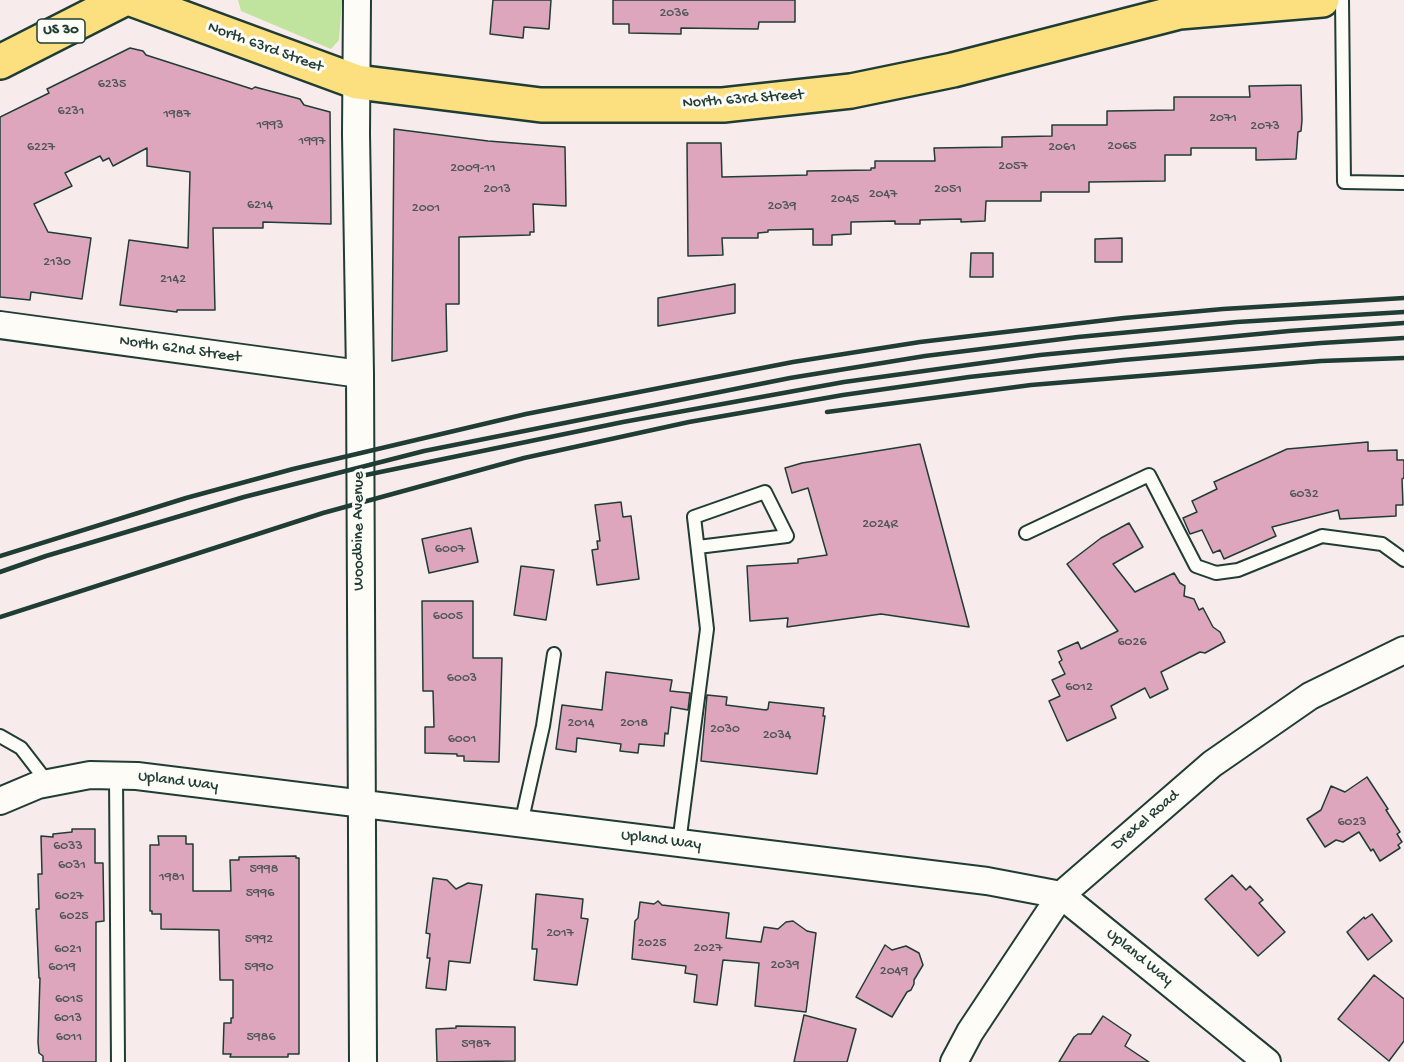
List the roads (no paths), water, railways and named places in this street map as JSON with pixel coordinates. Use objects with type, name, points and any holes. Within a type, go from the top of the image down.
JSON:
[{"type":"main road","name":"US 30","points":[[0,62],[122,0]]},
{"type":"main road","name":"North 63rd Street","points":[[134,0],[357,82],[540,105],[723,105],[851,91],[953,70],[1179,6],[1322,0]]},
{"type":"street","name":"Woodbine Avenue","points":[[357,0],[363,1062]]},
{"type":"street","name":"North 62nd Street","points":[[0,325],[360,374]]},
{"type":"street","name":"Drexel Road","points":[[954,1062],[970,1032],[1061,895],[1212,764],[1310,696],[1404,650]]},
{"type":"street","name":"Upland Way","points":[[0,801],[38,785],[90,775],[137,776],[987,881],[1061,895],[1267,1062]]},
{"type":"lane","points":[[1342,0],[1344,182],[1404,183]]},
{"type":"lane","points":[[1026,533],[1149,475],[1196,566],[1216,573],[1238,570],[1322,536],[1382,544],[1404,560]]},
{"type":"lane","points":[[679,843],[707,629],[694,517],[765,492],[787,536],[698,547]]},
{"type":"lane","points":[[521,824],[543,726],[554,654]]},
{"type":"lane","points":[[0,736],[21,748],[48,783]]},
{"type":"lane","points":[[116,776],[118,1062]]},
{"type":"railway","points":[[0,556],[186,498],[293,469],[526,414],[793,362],[920,342],[1124,318],[1223,309],[1404,298]]},
{"type":"railway","points":[[0,572],[244,497],[424,451],[790,378],[925,356],[1078,337],[1237,322],[1404,312]]},
{"type":"railway","points":[[356,477],[623,422],[844,382],[1040,355],[1289,331],[1404,323]]},
{"type":"railway","points":[[0,617],[323,513],[524,458],[689,422],[843,395],[969,377],[1123,360],[1404,338]]},
{"type":"railway","points":[[827,412],[1031,385],[1321,361],[1404,358]]}]
